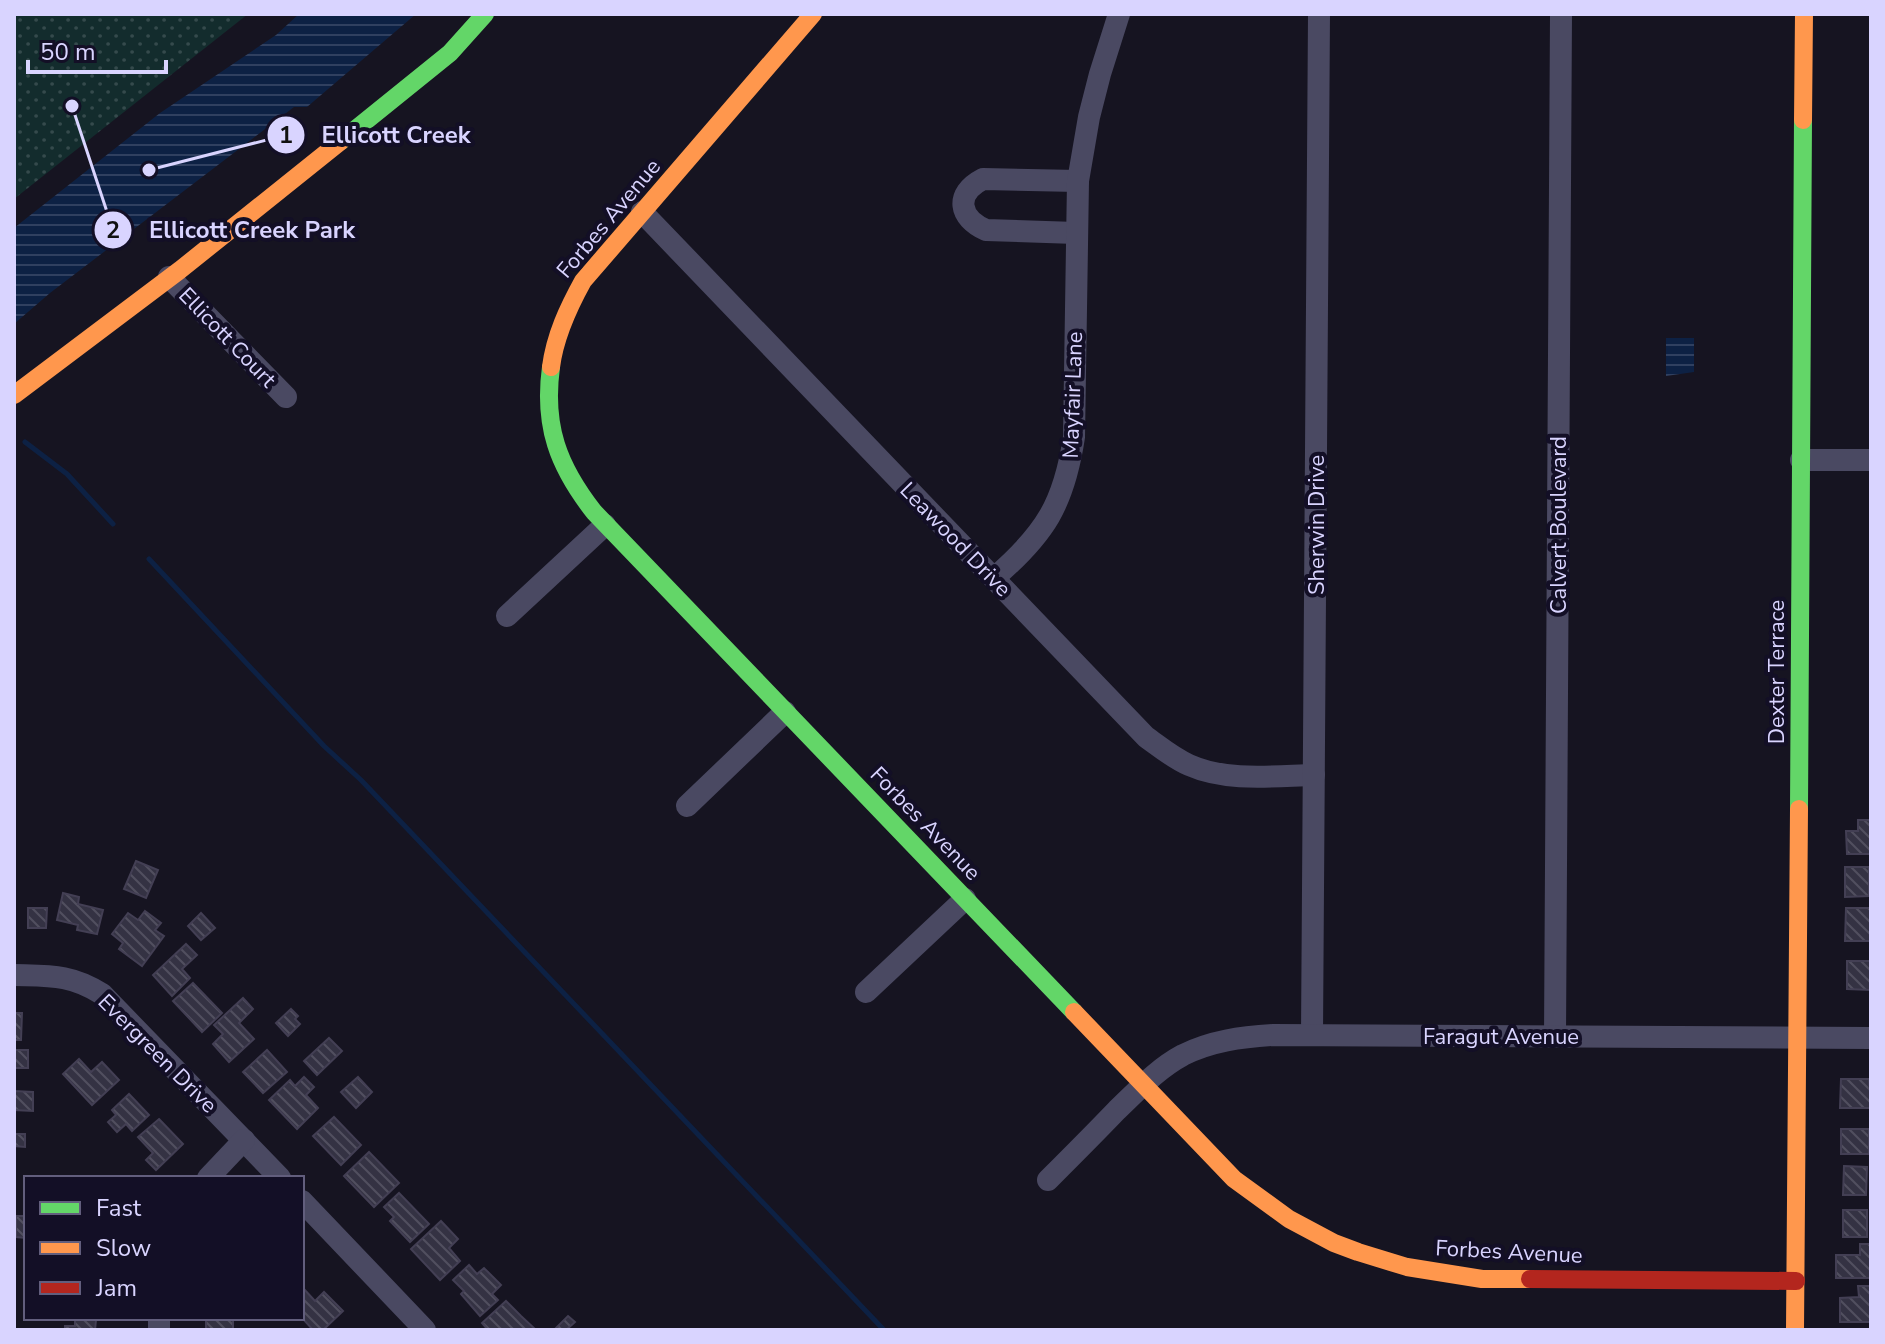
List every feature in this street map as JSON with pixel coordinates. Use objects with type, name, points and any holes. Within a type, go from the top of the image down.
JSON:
[{"type":"street","points":[[14,395],[169,277],[450,53],[485,14]]},
{"type":"street","name":"Forbes Avenue","points":[[813,14],[583,281],[570,304],[552,353],[549,405],[562,462],[575,487],[605,525],[1234,1179],[1270,1207],[1324,1239],[1361,1254],[1446,1276],[1482,1279],[1796,1281]]},
{"type":"street","name":"Mayfair Lane","points":[[994,578],[1017,559],[1041,530],[1061,498],[1070,468],[1074,437],[1078,181],[1096,88],[1119,14]]},
{"type":"street","name":"Sherwin Drive","points":[[1312,1035],[1319,14]]},
{"type":"street","name":"Calvert Boulevard","points":[[1555,1036],[1561,14]]},
{"type":"street","name":"Dexter Terrace","points":[[1795,1330],[1804,14]]},
{"type":"street","points":[[1076,233],[986,230],[974,225],[966,216],[963,206],[966,194],[983,179],[1078,181]]},
{"type":"street","name":"Leawood Drive","points":[[642,212],[1146,737],[1190,766],[1211,772],[1239,776],[1314,775]]},
{"type":"street","name":"Ellicott Court","points":[[169,277],[286,397]]},
{"type":"street","points":[[1801,460],[1871,460]]},
{"type":"street","points":[[507,616],[605,525]]},
{"type":"street","points":[[687,806],[785,712]]},
{"type":"street","points":[[866,992],[965,899]]},
{"type":"street","name":"Evergreen Drive","points":[[14,975],[72,979],[102,994],[278,1176]]},
{"type":"street","name":"Faragut Avenue","points":[[1048,1180],[1165,1066],[1209,1044],[1243,1036],[1871,1038]]},
{"type":"street","points":[[210,1176],[244,1140]]},
{"type":"street","points":[[304,1203],[425,1330]]},
{"type":"green space","points":[[14,14],[248,14],[14,199]]},
{"type":"water","points":[[299,14],[416,14],[307,107],[294,107],[50,293],[14,324],[14,228],[160,113],[276,35]]},
{"type":"water","points":[[1666,338],[1694,338],[1694,372],[1666,376]]},
{"type":"building","points":[[1858,820],[1871,820],[1871,854],[1847,854],[1846,831],[1858,831]]},
{"type":"building","points":[[136,861],[158,870],[146,898],[124,889]]},
{"type":"building","points":[[1845,867],[1869,867],[1869,896],[1845,897]]},
{"type":"building","points":[[63,893],[79,897],[78,904],[103,910],[97,934],[77,930],[78,925],[57,920]]},
{"type":"building","points":[[28,908],[47,908],[46,928],[28,928]]},
{"type":"building","points":[[1846,908],[1871,908],[1870,941],[1845,941]]},
{"type":"building","points":[[145,911],[161,923],[155,930],[164,936],[142,966],[119,949],[123,943],[112,934],[128,913],[138,920]]},
{"type":"building","points":[[201,913],[215,928],[201,940],[188,926]]},
{"type":"building","points":[[186,944],[197,955],[182,969],[190,978],[172,996],[153,975]]},
{"type":"building","points":[[1847,961],[1871,961],[1871,990],[1847,989]]},
{"type":"building","points":[[193,983],[222,1013],[202,1032],[173,1001]]},
{"type":"building","points":[[243,998],[253,1009],[239,1023],[254,1039],[229,1062],[213,1044],[223,1034],[214,1025]]},
{"type":"building","points":[[291,1009],[298,1016],[295,1019],[300,1024],[288,1036],[276,1023]]},
{"type":"building","points":[[14,1013],[22,1013],[21,1040],[14,1040]]},
{"type":"building","points":[[329,1038],[342,1051],[317,1075],[304,1061]]},
{"type":"building","points":[[14,1050],[28,1050],[28,1068],[14,1068]]},
{"type":"building","points":[[267,1050],[287,1072],[263,1093],[243,1072]]},
{"type":"building","points":[[79,1059],[91,1072],[102,1062],[119,1080],[92,1105],[63,1074]]},
{"type":"building","points":[[304,1077],[314,1087],[306,1095],[318,1108],[297,1129],[269,1100],[290,1080],[295,1086]]},
{"type":"building","points":[[358,1077],[372,1092],[356,1108],[341,1092]]},
{"type":"building","points":[[1841,1079],[1869,1079],[1871,1108],[1840,1108]]},
{"type":"building","points":[[14,1091],[33,1092],[33,1111],[14,1110]]},
{"type":"building","points":[[129,1094],[149,1115],[132,1131],[126,1124],[117,1132],[108,1122],[116,1115],[112,1110]]},
{"type":"building","points":[[334,1117],[361,1145],[341,1165],[313,1136]]},
{"type":"building","points":[[159,1119],[183,1144],[156,1170],[146,1160],[153,1153],[138,1137]]},
{"type":"building","points":[[1841,1129],[1869,1129],[1869,1154],[1841,1154]]},
{"type":"building","points":[[14,1134],[25,1134],[25,1147],[14,1146]]},
{"type":"building","points":[[369,1152],[399,1183],[374,1207],[344,1176]]},
{"type":"building","points":[[1844,1166],[1867,1167],[1866,1195],[1843,1195]]},
{"type":"building","points":[[399,1193],[429,1224],[410,1242],[390,1221],[394,1217],[384,1207]]},
{"type":"building","points":[[1843,1210],[1867,1210],[1867,1237],[1843,1237]]},
{"type":"building","points":[[16,1216],[24,1216],[24,1238],[16,1237]]},
{"type":"building","points":[[441,1221],[458,1239],[449,1248],[460,1261],[440,1280],[411,1249]]},
{"type":"building","points":[[1860,1244],[1871,1244],[1871,1278],[1836,1278],[1836,1255],[1860,1255]]},
{"type":"building","points":[[469,1265],[477,1274],[484,1268],[501,1285],[492,1294],[498,1300],[480,1316],[453,1280]]},
{"type":"building","points":[[1858,1286],[1871,1286],[1871,1322],[1840,1322],[1840,1298],[1859,1297]]},
{"type":"building","points":[[304,1289],[315,1301],[324,1292],[343,1311],[323,1330],[313,1330],[304,1320]]},
{"type":"building","points":[[506,1301],[535,1329],[488,1330],[482,1323]]},
{"type":"building","points":[[568,1316],[575,1322],[566,1330],[558,1330],[556,1328]]},
{"type":"building","points":[[75,1320],[96,1320],[95,1330],[65,1330],[65,1326],[75,1326]]},
{"type":"building","points":[[206,1320],[233,1320],[233,1330],[206,1330]]},
{"type":"waterway","points":[[25,442],[67,474],[113,524]]},
{"type":"waterway","points":[[149,559],[884,1330]]},
{"type":"traffic: fast","points":[[341,141],[450,53],[485,14]]},
{"type":"traffic: fast","points":[[1799,809],[1803,120]]},
{"type":"traffic: fast","points":[[551,367],[549,408],[556,444],[571,478],[594,512],[1074,1012]]},
{"type":"traffic: slow","points":[[551,367],[563,322],[583,281],[813,14]]},
{"type":"traffic: slow","points":[[1803,120],[1804,14]]},
{"type":"traffic: slow","points":[[14,395],[180,270],[341,141]]},
{"type":"traffic: slow","points":[[1795,1330],[1799,809]]},
{"type":"traffic: slow","points":[[1074,1012],[1234,1179],[1289,1219],[1334,1243],[1407,1267],[1482,1279],[1530,1279]]},
{"type":"traffic: jam","points":[[1530,1279],[1796,1281]]},
{"type":"place","name":"Ellicott Creek Park","points":[[72,106]]},
{"type":"place","name":"Ellicott Creek","points":[[149,170]]}]
